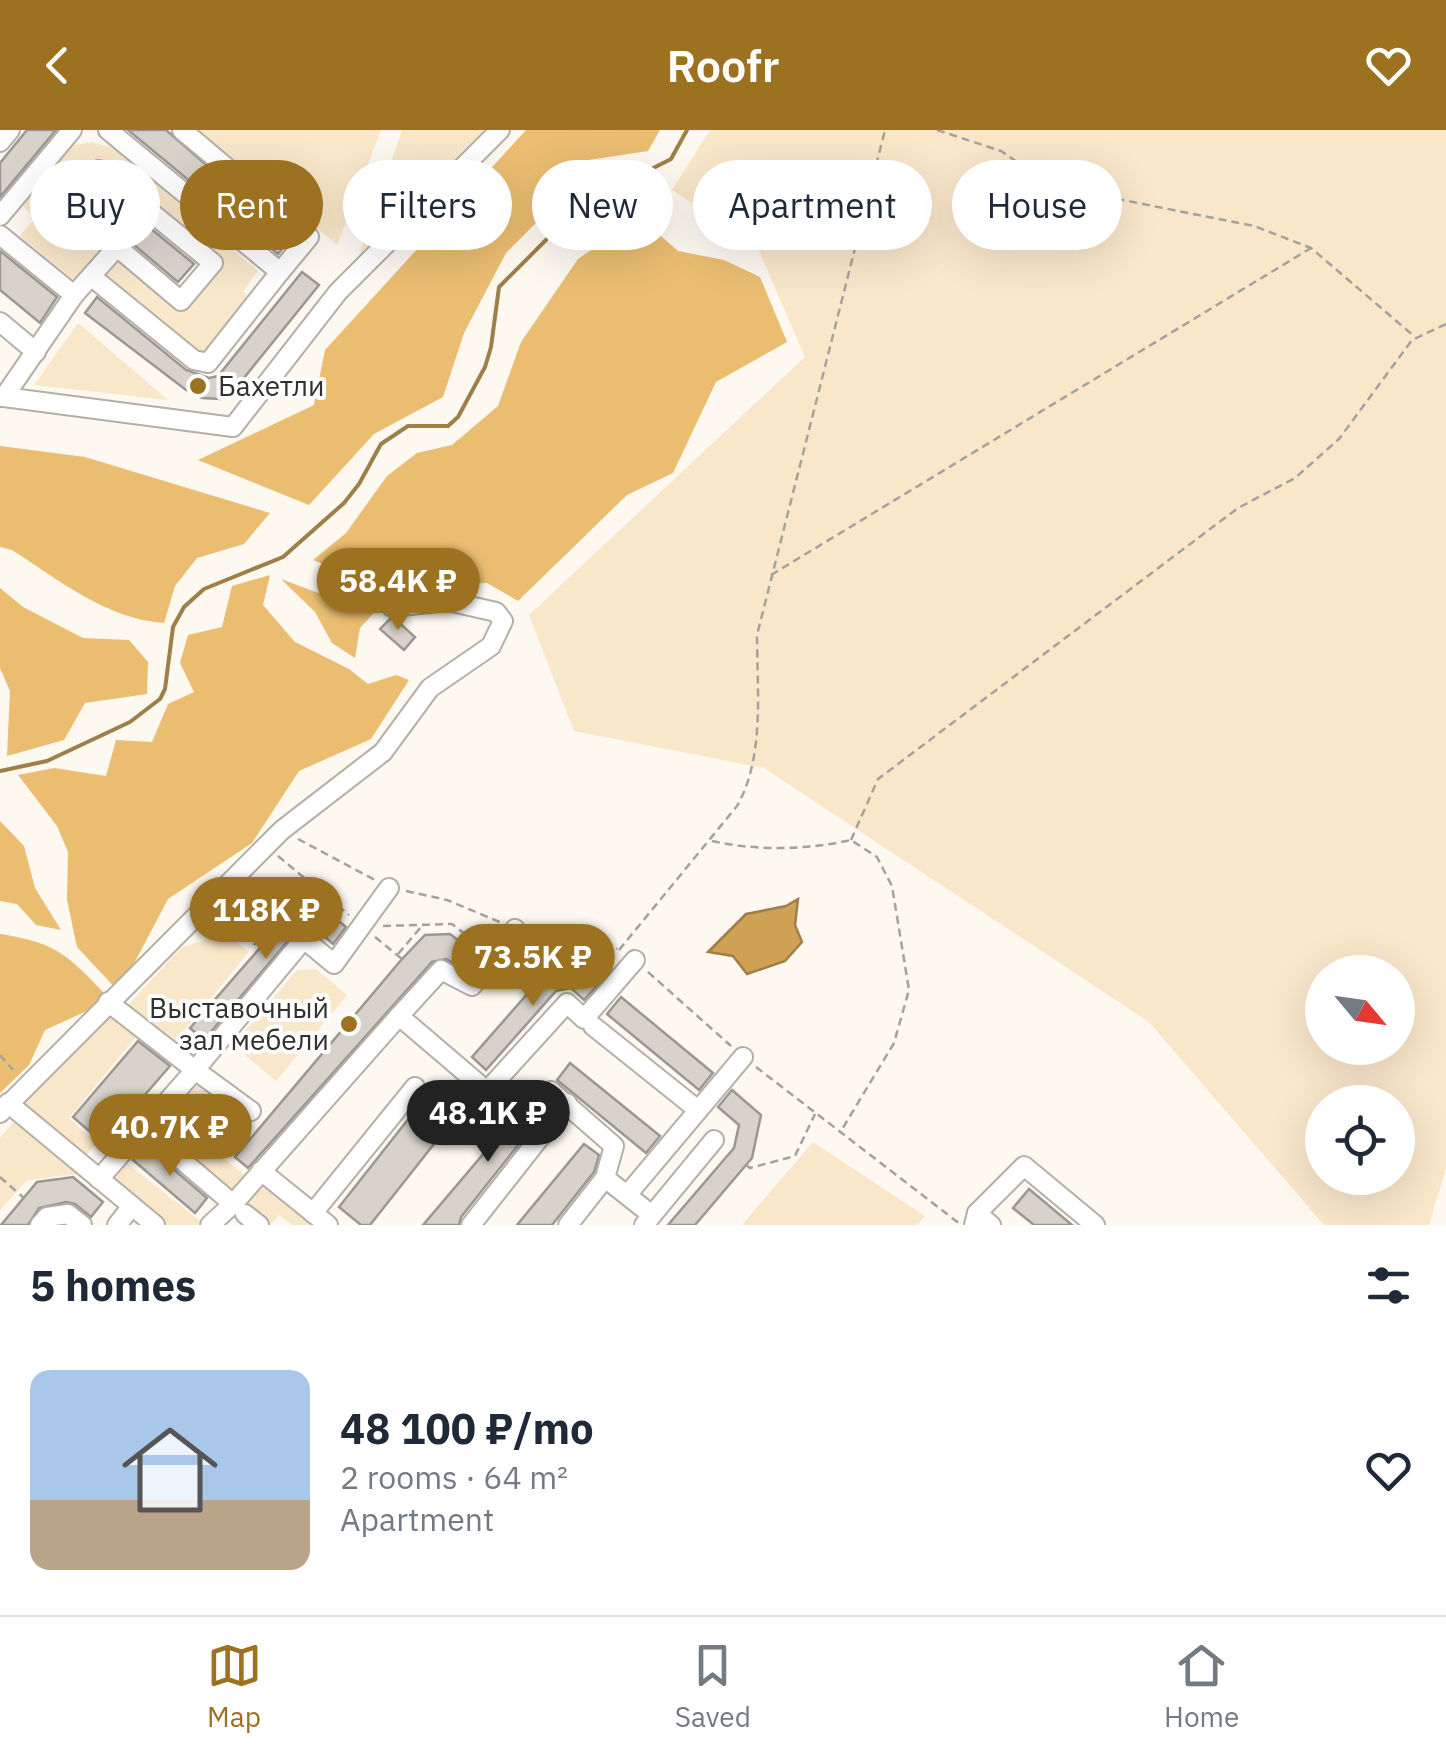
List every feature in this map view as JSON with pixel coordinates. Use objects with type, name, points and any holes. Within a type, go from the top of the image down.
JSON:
[{"type":"street","points":[[0,142],[10,130]]},
{"type":"street","points":[[0,216],[72,130]]},
{"type":"street","points":[[108,130],[280,272]]},
{"type":"street","points":[[92,277],[194,360],[208,363],[310,237],[182,130]]},
{"type":"street","points":[[114,250],[74,295],[2,397],[233,428],[338,292],[500,130]]},
{"type":"street","points":[[99,170],[212,264],[181,301],[116,248],[71,208],[99,170]]},
{"type":"street","points":[[0,234],[74,295]]},
{"type":"street","points":[[0,322],[36,352]]},
{"type":"street","points":[[155,1225],[4,1108],[282,830],[382,752],[430,688],[491,646],[502,621],[496,612],[448,601],[392,607]]},
{"type":"street","points":[[100,1179],[304,940],[334,964],[389,888]]},
{"type":"street","points":[[245,1214],[261,1171],[441,970],[472,986],[515,929]]},
{"type":"street","points":[[399,1016],[487,1091],[567,1004],[584,1019],[634,960]]},
{"type":"street","points":[[108,1002],[251,1112]]},
{"type":"street","points":[[593,1026],[698,1110]]},
{"type":"street","points":[[628,1196],[743,1057]]},
{"type":"street","points":[[261,1171],[320,1219],[415,1087]]},
{"type":"street","points":[[550,1090],[614,1146],[605,1178],[568,1225]]},
{"type":"street","points":[[471,1225],[567,1103]]},
{"type":"street","points":[[143,1128],[245,1214]]},
{"type":"street","points":[[605,1178],[628,1196],[648,1220],[714,1140]]},
{"type":"street","points":[[981,1221],[1024,1166],[1095,1225]]},
{"type":"street","points":[[117,1225],[132,1206]]},
{"type":"street","points":[[40,1225],[47,1217],[68,1214],[82,1225]]},
{"type":"street","points":[[210,1225],[245,1214]]},
{"type":"path","points":[[282,830],[389,888],[446,900],[515,929],[599,937],[619,950],[737,806],[748,786],[757,698],[757,635],[885,130]]},
{"type":"path","points":[[937,130],[1002,151],[1052,186],[1254,226],[1311,248],[1417,338]]},
{"type":"path","points":[[770,576],[1311,248]]},
{"type":"path","points":[[851,840],[878,779],[1238,508],[1295,478],[1339,439],[1417,338],[1446,324]]},
{"type":"path","points":[[709,840],[781,848],[851,840],[877,858],[892,886],[909,990],[894,1042],[840,1133]]},
{"type":"path","points":[[248,903],[275,927],[254,945]]},
{"type":"path","points":[[397,955],[423,924]]},
{"type":"path","points":[[362,926],[402,959]]},
{"type":"path","points":[[524,984],[559,942]]},
{"type":"path","points":[[494,957],[532,990]]},
{"type":"path","points":[[634,960],[743,1057],[961,1225]]},
{"type":"path","points":[[0,1055],[13,1070]]},
{"type":"path","points":[[746,1166],[795,1156],[815,1113]]},
{"type":"path","points":[[0,1177],[24,1198]]},
{"type":"shaded area","points":[[198,130],[381,130],[370,160],[343,160],[343,229],[337,245],[323,233],[323,160],[234,160]]},
{"type":"shaded area","points":[[402,130],[485,130],[456,160],[392,160]]},
{"type":"shaded area","points":[[526,130],[660,130],[648,151],[589,160],[532,160],[532,227],[512,247],[512,160],[499,160]]},
{"type":"shaded area","points":[[710,130],[1446,130],[1446,1168],[1429,1225],[1324,1225],[1149,1022],[764,768],[574,731],[529,615],[805,357],[759,250],[932,250],[932,160],[693,160],[693,204],[673,188]]},
{"type":"shaded area","points":[[92,142],[114,148],[128,160],[57,160],[68,146]]},
{"type":"shaded area","points":[[160,187],[180,204],[180,233],[160,217]]},
{"type":"shaded area","points":[[30,193],[30,213],[21,204]]},
{"type":"shaded area","points":[[30,224],[30,244],[20,236]]},
{"type":"shaded area","points":[[673,247],[724,260],[760,277],[787,342],[716,382],[673,473],[627,495],[518,601],[487,583],[409,587],[362,580],[313,560],[346,533],[387,476],[417,453],[452,445],[498,406],[521,342],[578,259],[591,250],[673,250]]},
{"type":"shaded area","points":[[37,250],[109,253],[95,271],[86,265],[74,280]]},
{"type":"shaded area","points":[[200,250],[233,250],[258,271],[243,291],[250,297],[199,359],[101,280],[118,261],[179,313],[218,265]]},
{"type":"shaded area","points":[[361,250],[370,250],[356,265]]},
{"type":"shaded area","points":[[416,250],[509,250],[464,333],[443,397],[374,434],[309,505],[198,460],[314,405],[325,350]]},
{"type":"shaded area","points":[[78,323],[168,400],[34,385]]},
{"type":"shaded area","points":[[0,446],[85,457],[270,513],[244,544],[197,558],[175,586],[164,623],[143,620],[103,606],[12,550],[0,547]]},
{"type":"shaded area","points":[[270,575],[263,605],[295,642],[349,669],[368,684],[396,675],[409,680],[371,739],[299,771],[252,843],[168,899],[119,992],[77,947],[67,900],[68,852],[57,826],[18,775],[54,768],[106,776],[116,740],[152,742],[168,704],[194,692],[180,663],[188,635],[222,627],[232,586]]},
{"type":"shaded area","points":[[281,579],[345,603],[380,606],[360,628],[355,658],[332,643],[315,612]]},
{"type":"shaded area","points":[[0,588],[23,607],[83,638],[129,640],[148,662],[147,694],[85,703],[64,740],[7,756],[10,691],[0,668]]},
{"type":"shaded area","points":[[0,821],[24,846],[35,888],[61,930],[36,925],[17,904],[0,901]]},
{"type":"shaded area","points":[[798,899],[795,925],[802,942],[785,961],[747,974],[733,956],[708,952],[746,914],[786,906]]},
{"type":"shaded area","points":[[0,934],[37,942],[63,955],[111,1000],[45,1030],[29,1065],[0,1093]]},
{"type":"shaded area","points":[[226,934],[249,952],[176,1040],[128,1005],[182,947]]},
{"type":"shaded area","points":[[316,969],[347,995],[276,1081],[233,1045],[297,970]]},
{"type":"shaded area","points":[[112,1010],[140,1032],[69,1118],[97,1143],[86,1155],[24,1103]]},
{"type":"shaded area","points":[[195,1082],[250,1123],[223,1158],[244,1175],[230,1194],[154,1130]]},
{"type":"shaded area","points":[[13,1122],[85,1173],[27,1180],[0,1210],[0,1138]]},
{"type":"shaded area","points":[[813,1142],[925,1216],[917,1225],[742,1225]]},
{"type":"shaded area","points":[[123,1160],[200,1221],[197,1225],[165,1225],[108,1179]]},
{"type":"shaded area","points":[[264,1182],[319,1225],[292,1225],[279,1215],[270,1225],[244,1204]]},
{"type":"building","points":[[27,130],[56,130],[0,197],[0,163]]},
{"type":"building","points":[[128,130],[166,130],[201,160],[180,160],[180,173]]},
{"type":"building","points":[[160,236],[194,264],[178,282],[140,250],[160,250]]},
{"type":"building","points":[[0,251],[57,297],[40,323],[0,290]]},
{"type":"building","points":[[302,272],[319,285],[235,389],[221,399],[202,398],[186,390],[85,313],[97,297],[186,370],[209,378],[218,376]]},
{"type":"building","points":[[390,619],[415,637],[404,650],[380,629]]},
{"type":"building","points":[[323,908],[346,927],[333,944],[316,929],[299,928],[204,1040],[190,1028],[294,909]]},
{"type":"building","points":[[450,934],[479,957],[468,970],[446,959],[432,962],[248,1168],[235,1157],[425,935]]},
{"type":"building","points":[[579,967],[598,984],[584,1000],[571,988],[556,991],[486,1070],[472,1057],[550,968]]},
{"type":"building","points":[[621,997],[713,1073],[699,1090],[607,1014]]},
{"type":"building","points":[[138,1041],[170,1066],[103,1143],[73,1117]]},
{"type":"building","points":[[570,1063],[660,1136],[646,1153],[557,1080]]},
{"type":"building","points":[[732,1090],[761,1115],[752,1158],[695,1225],[668,1225],[734,1148],[739,1125],[718,1107]]},
{"type":"building","points":[[535,1093],[549,1106],[461,1217],[459,1225],[423,1225]]},
{"type":"building","points":[[421,1103],[449,1125],[370,1225],[361,1225],[339,1207]]},
{"type":"building","points":[[584,1144],[599,1155],[594,1172],[552,1225],[517,1225]]},
{"type":"building","points":[[145,1145],[207,1198],[195,1213],[133,1160]]},
{"type":"building","points":[[73,1177],[103,1202],[91,1217],[66,1202],[39,1208],[28,1225],[1,1225],[37,1182]]},
{"type":"building","points":[[1029,1189],[1072,1225],[1034,1225],[1013,1208]]},
{"type":"waterway","points":[[0,771],[47,761],[130,722],[160,699],[165,689],[173,627],[184,607],[204,589],[283,557],[344,503],[381,444],[408,426],[448,426],[458,417],[485,367],[499,287],[546,240],[581,185],[601,176],[628,181],[671,159],[687,130]]},
{"type":"place","name":"Бахетли","points":[[198,386]]},
{"type":"place","name":"Выставочный зал мебели","points":[[349,1024]]}]
